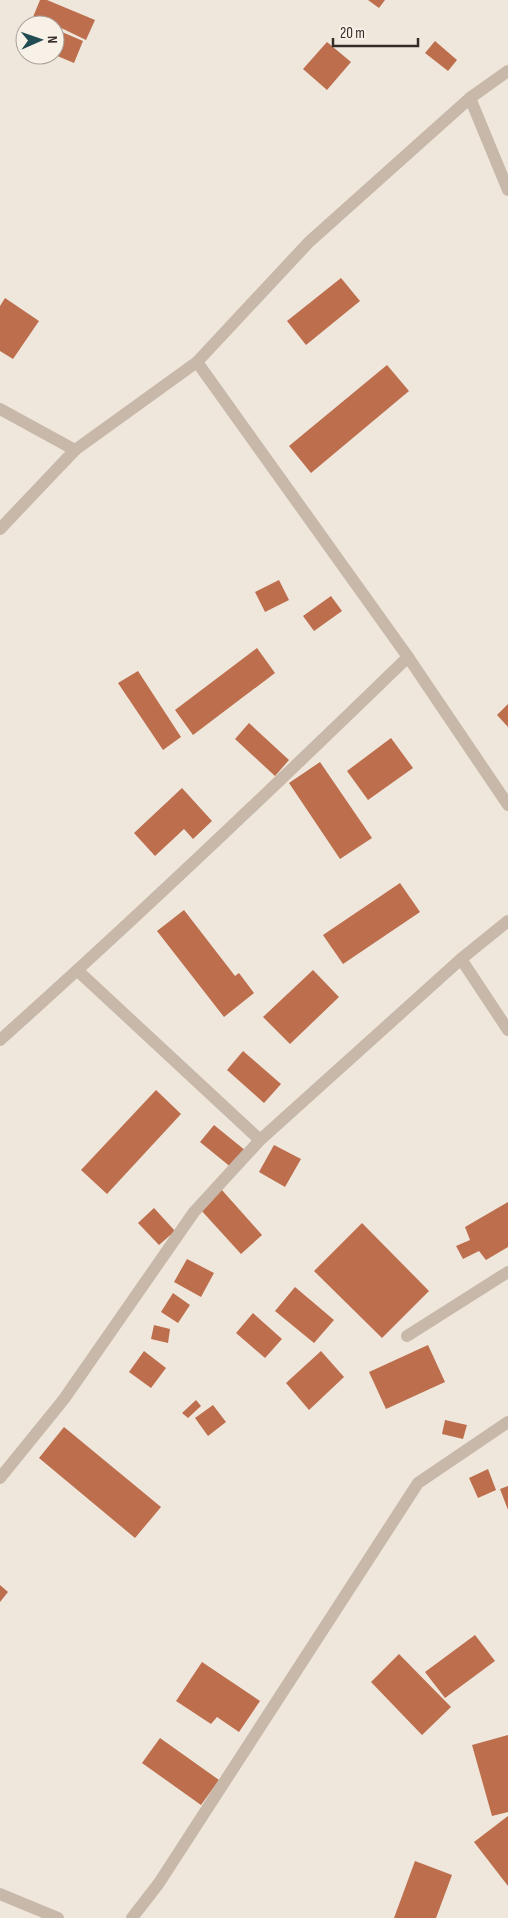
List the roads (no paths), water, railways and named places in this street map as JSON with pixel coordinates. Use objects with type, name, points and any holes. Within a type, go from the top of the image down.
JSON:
[{"type":"street","points":[[0,529],[75,450],[197,362],[309,242],[470,98],[508,71]]},
{"type":"street","points":[[470,98],[508,190]]},
{"type":"street","points":[[197,362],[408,657],[508,805]]},
{"type":"street","points":[[0,410],[75,450]]},
{"type":"street","points":[[0,1040],[78,971],[282,779],[408,657]]},
{"type":"street","points":[[0,1478],[64,1399],[194,1212],[260,1140],[461,959],[508,921]]},
{"type":"street","points":[[461,959],[508,1030]]},
{"type":"street","points":[[78,971],[260,1140]]},
{"type":"street","points":[[408,1336],[508,1272]]},
{"type":"street","points":[[132,1918],[159,1883],[418,1483],[508,1422]]},
{"type":"street","points":[[0,1894],[58,1918]]}]
